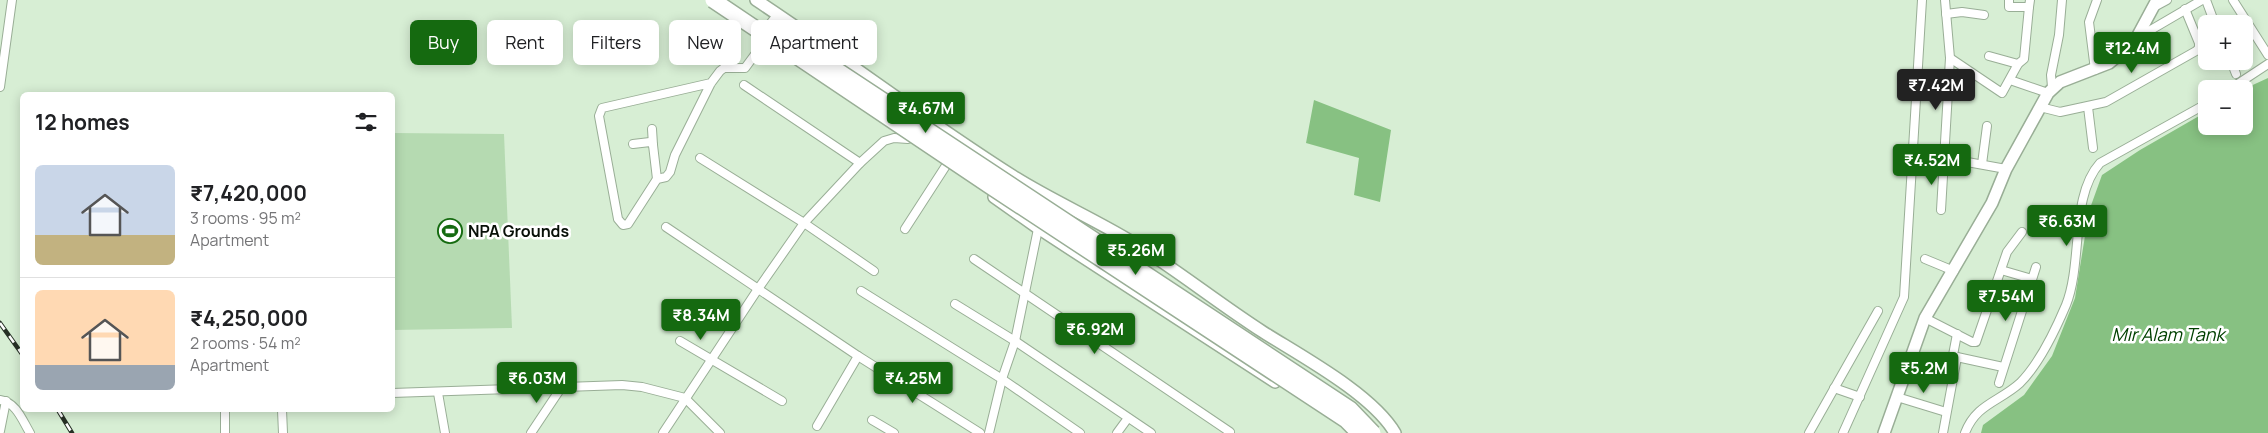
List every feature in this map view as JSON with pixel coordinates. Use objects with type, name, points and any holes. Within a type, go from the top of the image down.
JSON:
[{"type":"highway","points":[[713,0],[990,186],[1346,420],[1359,433]]},
{"type":"highway","points":[[730,0],[1342,404],[1373,433]]},
{"type":"street","points":[[0,83],[12,0]]},
{"type":"street","points":[[703,0],[751,31]]},
{"type":"street","points":[[756,0],[787,20]]},
{"type":"street","points":[[1843,433],[1904,297],[1922,0]]},
{"type":"street","points":[[1941,210],[1945,170],[1950,58],[1944,0]]},
{"type":"street","points":[[1950,58],[2000,92],[2004,92],[2018,64],[2024,59],[2029,3],[2009,7],[2008,0]]},
{"type":"street","points":[[1884,433],[1926,318],[1992,203],[2006,169],[2050,90],[2059,35],[2062,0]]},
{"type":"street","points":[[2096,70],[2089,22],[2097,0]]},
{"type":"street","points":[[2136,39],[2155,3],[2167,0]]},
{"type":"street","points":[[2010,80],[2050,90],[2096,70],[2109,62],[2136,39],[2202,0]]},
{"type":"street","points":[[2206,0],[2212,15]]},
{"type":"street","points":[[2234,0],[2268,55]]},
{"type":"street","points":[[2040,107],[2060,112],[2106,102],[2196,51],[2199,43],[2185,9]]},
{"type":"street","points":[[1946,14],[1962,12],[1984,15]]},
{"type":"street","points":[[0,13],[9,14]]},
{"type":"street","points":[[774,20],[778,14]]},
{"type":"street","points":[[1989,56],[2018,64]]},
{"type":"street","points":[[711,83],[600,110],[599,116],[618,219],[622,225],[628,224],[657,180],[666,177],[670,172],[675,155],[711,83],[724,68],[745,68],[751,58]]},
{"type":"street","points":[[2244,80],[2268,64]]},
{"type":"street","points":[[802,65],[1038,228],[1229,354],[1320,410],[1350,433]]},
{"type":"street","points":[[812,72],[817,65]]},
{"type":"street","points":[[851,65],[1018,179],[1134,243],[1244,320],[1339,381],[1361,397],[1395,433]]},
{"type":"street","points":[[2234,70],[2236,74]]},
{"type":"street","points":[[744,85],[860,163]]},
{"type":"street","points":[[2088,107],[2093,148]]},
{"type":"street","points":[[1965,433],[1969,423],[1981,408],[2020,382],[2047,346],[2067,302],[2077,254],[2080,212],[2090,173],[2100,163],[2198,108]]},
{"type":"street","points":[[908,139],[925,116]]},
{"type":"street","points":[[1982,164],[1987,126]]},
{"type":"street","points":[[652,129],[657,180]]},
{"type":"street","points":[[663,433],[804,223],[860,163],[884,142],[894,138],[908,139]]},
{"type":"street","points":[[633,144],[650,142],[653,145]]},
{"type":"street","points":[[700,158],[804,223],[874,271]]},
{"type":"street","points":[[1945,158],[2006,169]]},
{"type":"street","points":[[906,230],[947,164]]},
{"type":"street","points":[[1912,167],[1945,170]]},
{"type":"street","points":[[989,433],[1002,378],[1014,341],[1047,194]]},
{"type":"street","points":[[666,227],[858,356],[980,433]]},
{"type":"street","points":[[1926,318],[1972,342],[1976,342],[2007,252],[2022,232]]},
{"type":"street","points":[[1925,258],[1954,271]]},
{"type":"street","points":[[974,259],[1230,432]]},
{"type":"street","points":[[1999,384],[2002,367],[2036,267]]},
{"type":"street","points":[[2001,270],[2032,280]]},
{"type":"street","points":[[861,291],[1002,378],[1080,433]]},
{"type":"street","points":[[955,304],[1014,341],[1151,433]]},
{"type":"street","points":[[1809,433],[1878,312]]},
{"type":"street","points":[[1957,334],[1952,351],[1953,355],[2002,367]]},
{"type":"street","points":[[680,341],[782,401]]},
{"type":"street","points":[[817,426],[858,356]]},
{"type":"street","points":[[1943,433],[1957,357]]},
{"type":"street","points":[[395,393],[642,387],[685,398],[720,433]]},
{"type":"street","points":[[531,433],[561,388]]},
{"type":"street","points":[[1834,388],[1860,397]]},
{"type":"street","points":[[438,393],[444,433]]},
{"type":"street","points":[[1897,397],[1946,412]]},
{"type":"street","points":[[0,431],[3,401],[15,407],[30,433]]},
{"type":"street","points":[[225,412],[225,433]]},
{"type":"street","points":[[282,412],[283,433]]},
{"type":"street","points":[[1117,433],[1128,418]]},
{"type":"street","points":[[872,420],[882,430],[894,433]]},
{"type":"shaded area","name":"NPA Grounds","points":[[395,133],[504,134],[512,328],[395,330]]},
{"type":"water","name":"Mir Alam Tank","points":[[2268,78],[2268,433],[1981,433],[1983,425],[2024,395],[2052,356],[2075,298],[2089,211],[2102,175],[2140,150],[2198,117],[2198,135],[2253,135],[2253,85]]},
{"type":"water","points":[[1314,100],[1391,130],[1380,202],[1354,195],[1359,158],[1306,143]]},
{"type":"railway","points":[[0,323],[20,351]]},
{"type":"railway","points":[[59,412],[72,433]]},
{"type":"place","name":"NPA Grounds","points":[[450,231]]}]
